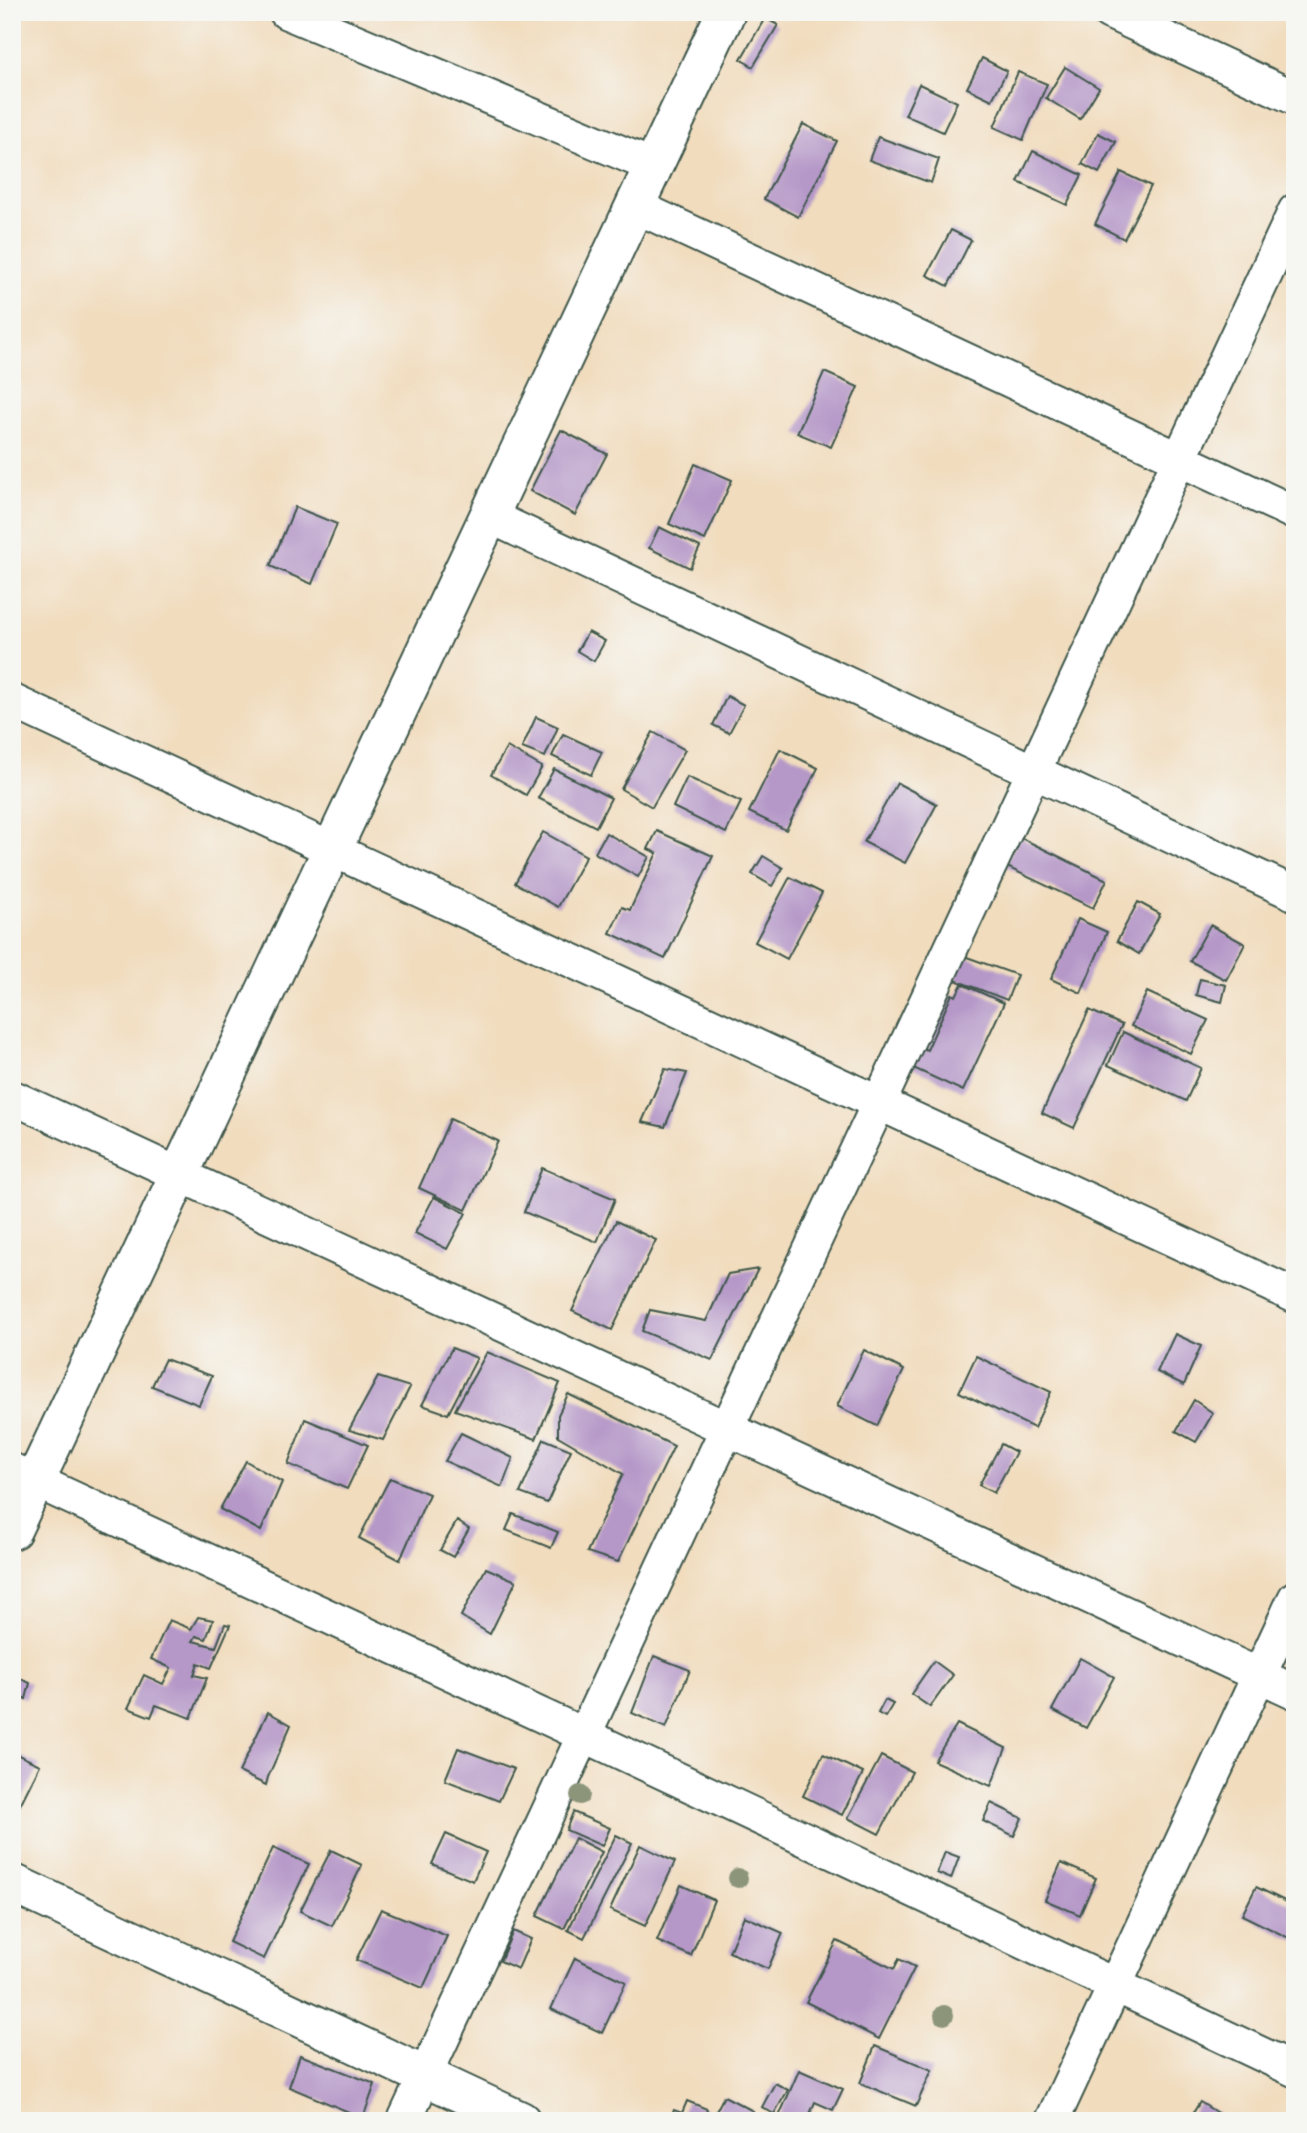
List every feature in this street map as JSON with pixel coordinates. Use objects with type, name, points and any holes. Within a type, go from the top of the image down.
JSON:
[{"type":"street","points":[[286,12],[653,166]]},
{"type":"street","points":[[12,1530],[24,1476],[179,1175],[726,12]]},
{"type":"street","points":[[1109,12],[1295,98]]},
{"type":"street","points":[[635,206],[1295,513]]},
{"type":"street","points":[[404,2121],[1295,211]]},
{"type":"street","points":[[489,516],[1295,894]]},
{"type":"street","points":[[12,701],[1295,1296]]},
{"type":"street","points":[[12,1097],[1295,1692]]},
{"type":"street","points":[[24,1476],[584,1735],[1295,2070]]},
{"type":"street","points":[[1052,2121],[1295,1598]]},
{"type":"street","points":[[12,1883],[521,2121]]},
{"type":"building","points":[[765,18],[778,25],[753,67],[741,59]]},
{"type":"building","points":[[982,58],[1007,71],[992,100],[967,88]]},
{"type":"building","points":[[1065,67],[1099,88],[1080,119],[1046,98]]},
{"type":"building","points":[[1018,72],[1047,84],[1023,140],[994,127]]},
{"type":"building","points":[[919,84],[957,102],[943,132],[905,115]]},
{"type":"building","points":[[803,124],[837,141],[798,217],[764,199]]},
{"type":"building","points":[[1098,133],[1116,142],[1099,173],[1082,164]]},
{"type":"building","points":[[878,137],[939,159],[931,183],[869,160]]},
{"type":"building","points":[[1033,151],[1082,175],[1067,205],[1018,182]]},
{"type":"building","points":[[1121,172],[1151,186],[1124,239],[1095,224]]},
{"type":"building","points":[[951,230],[971,240],[948,286],[927,275]]},
{"type":"building","points":[[824,372],[858,387],[831,447],[797,433]]},
{"type":"building","points":[[561,430],[607,454],[575,515],[530,491]]},
{"type":"building","points":[[695,464],[732,480],[705,540],[669,524]]},
{"type":"building","points":[[295,507],[337,524],[312,584],[270,566]]},
{"type":"building","points":[[659,527],[700,547],[690,568],[649,548]]},
{"type":"building","points":[[588,632],[605,641],[594,661],[577,651]]},
{"type":"building","points":[[727,696],[744,705],[729,733],[713,725]]},
{"type":"building","points":[[536,717],[558,727],[545,757],[522,748]]},
{"type":"building","points":[[653,732],[685,750],[652,807],[621,789]]},
{"type":"building","points":[[563,734],[602,752],[591,775],[552,756]]},
{"type":"building","points":[[507,747],[542,767],[526,795],[491,775]]},
{"type":"building","points":[[780,749],[818,768],[786,830],[749,812]]},
{"type":"building","points":[[554,769],[611,798],[596,827],[538,798]]},
{"type":"building","points":[[687,777],[741,802],[726,833],[673,807]]},
{"type":"building","points":[[897,783],[937,804],[905,863],[864,842]]},
{"type":"building","points":[[657,831],[713,856],[665,959],[610,933],[622,907],[630,910],[657,853],[648,849]]},
{"type":"building","points":[[543,832],[586,856],[558,907],[515,883]]},
{"type":"building","points":[[606,833],[649,857],[638,877],[595,853]]},
{"type":"building","points":[[1019,837],[1107,880],[1093,908],[1005,866]]},
{"type":"building","points":[[763,856],[783,868],[772,886],[752,874]]},
{"type":"building","points":[[790,877],[822,893],[787,959],[755,942]]},
{"type":"building","points":[[1138,902],[1160,914],[1139,954],[1117,941]]},
{"type":"building","points":[[1078,919],[1107,932],[1081,993],[1051,979]]},
{"type":"building","points":[[1210,925],[1245,944],[1226,980],[1190,961]]},
{"type":"building","points":[[964,956],[1017,975],[1007,1000],[955,980]]},
{"type":"building","points":[[1200,979],[1226,985],[1222,1002],[1196,995]]},
{"type":"building","points":[[962,984],[1004,1003],[963,1091],[909,1066],[918,1046],[927,1050],[952,994],[956,996]]},
{"type":"building","points":[[1147,992],[1208,1020],[1191,1054],[1131,1026]]},
{"type":"building","points":[[1089,1010],[1122,1025],[1074,1128],[1042,1113]]},
{"type":"building","points":[[1123,1032],[1201,1068],[1186,1101],[1108,1065]]},
{"type":"building","points":[[665,1069],[687,1073],[665,1127],[642,1122]]},
{"type":"building","points":[[450,1119],[498,1141],[466,1210],[419,1188]]},
{"type":"building","points":[[542,1168],[615,1199],[597,1242],[524,1212]]},
{"type":"building","points":[[434,1197],[466,1213],[447,1249],[415,1233]]},
{"type":"building","points":[[616,1221],[656,1240],[612,1330],[572,1311]]},
{"type":"building","points":[[758,1269],[712,1360],[642,1331],[650,1310],[706,1321],[728,1274]]},
{"type":"building","points":[[1175,1334],[1201,1346],[1184,1385],[1157,1372]]},
{"type":"building","points":[[452,1348],[477,1358],[448,1414],[422,1405]]},
{"type":"building","points":[[864,1350],[904,1370],[877,1426],[837,1406]]},
{"type":"building","points":[[487,1352],[560,1383],[536,1439],[455,1410]]},
{"type":"building","points":[[976,1356],[1051,1392],[1034,1428],[959,1392]]},
{"type":"building","points":[[165,1359],[212,1376],[199,1405],[152,1386]]},
{"type":"building","points":[[378,1377],[410,1387],[383,1440],[349,1430]]},
{"type":"building","points":[[568,1394],[674,1446],[618,1562],[587,1552],[623,1474],[558,1436],[558,1415]]},
{"type":"building","points":[[1194,1400],[1213,1413],[1196,1442],[1176,1431]]},
{"type":"building","points":[[305,1419],[368,1445],[347,1489],[288,1464]]},
{"type":"building","points":[[461,1433],[513,1458],[502,1487],[445,1461]]},
{"type":"building","points":[[544,1439],[571,1450],[547,1503],[520,1493]]},
{"type":"building","points":[[1001,1444],[1016,1452],[994,1493],[979,1485]]},
{"type":"building","points":[[246,1461],[282,1482],[261,1531],[220,1509]]},
{"type":"building","points":[[390,1478],[429,1494],[400,1560],[359,1538]]},
{"type":"building","points":[[513,1514],[558,1532],[551,1548],[506,1530]]},
{"type":"building","points":[[457,1521],[469,1529],[453,1557],[440,1550]]},
{"type":"building","points":[[486,1568],[516,1581],[490,1634],[461,1616]]},
{"type":"building","points":[[198,1617],[213,1620],[206,1639],[196,1636],[193,1641],[216,1647],[225,1624],[230,1625],[211,1668],[198,1663],[194,1675],[207,1678],[191,1718],[156,1705],[151,1717],[128,1708],[144,1675],[163,1684],[171,1668],[151,1659],[169,1620],[191,1629]]},
{"type":"building","points":[[654,1656],[690,1670],[666,1728],[632,1713]]},
{"type":"building","points":[[1080,1658],[1114,1677],[1086,1728],[1052,1710]]},
{"type":"building","points":[[934,1661],[953,1675],[930,1707],[911,1694]]},
{"type":"building","points":[[12,1675],[30,1683],[26,1699],[12,1693]]},
{"type":"building","points":[[885,1700],[893,1704],[885,1717],[878,1713]]},
{"type":"building","points":[[268,1712],[291,1725],[266,1785],[239,1772]]},
{"type":"building","points":[[957,1724],[1006,1748],[991,1786],[934,1761]]},
{"type":"building","points":[[458,1748],[514,1769],[499,1801],[445,1780]]},
{"type":"building","points":[[12,1752],[40,1765],[14,1817],[12,1816]]},
{"type":"building","points":[[823,1754],[863,1773],[842,1815],[803,1796]]},
{"type":"building","points":[[881,1756],[912,1772],[879,1834],[848,1818]]},
{"type":"building","points":[[991,1803],[1022,1818],[1014,1836],[983,1821]]},
{"type":"building","points":[[573,1812],[610,1828],[602,1846],[566,1830]]},
{"type":"building","points":[[446,1834],[486,1852],[473,1881],[432,1864]]},
{"type":"building","points":[[616,1835],[632,1843],[584,1938],[568,1930]]},
{"type":"building","points":[[575,1838],[602,1852],[564,1929],[537,1916]]},
{"type":"building","points":[[640,1845],[675,1862],[645,1926],[610,1910]]},
{"type":"building","points":[[273,1848],[309,1864],[264,1959],[229,1942]]},
{"type":"building","points":[[331,1850],[362,1865],[332,1926],[300,1911]]},
{"type":"building","points":[[945,1852],[959,1857],[951,1879],[937,1873]]},
{"type":"building","points":[[1061,1863],[1096,1878],[1080,1915],[1045,1900]]},
{"type":"building","points":[[681,1885],[714,1900],[691,1956],[657,1941]]},
{"type":"building","points":[[1256,1887],[1295,1906],[1295,1941],[1242,1915]]},
{"type":"building","points":[[381,1909],[447,1936],[423,1988],[356,1960]]},
{"type":"building","points":[[744,1916],[783,1933],[768,1969],[729,1952]]},
{"type":"building","points":[[513,1931],[531,1939],[518,1969],[500,1961]]},
{"type":"building","points":[[837,1941],[894,1969],[899,1959],[915,1967],[879,2039],[806,2002]]},
{"type":"building","points":[[575,1958],[626,1982],[602,2033],[551,2009]]},
{"type":"building","points":[[875,2046],[932,2070],[916,2106],[860,2083]]},
{"type":"building","points":[[300,2055],[375,2084],[363,2118],[289,2087]]},
{"type":"building","points":[[799,2070],[843,2089],[833,2110],[815,2102],[807,2121],[777,2121]]},
{"type":"building","points":[[775,2083],[788,2090],[774,2114],[762,2107]]},
{"type":"building","points":[[724,2096],[753,2111],[747,2121],[711,2121]]},
{"type":"building","points":[[687,2101],[707,2109],[703,2121],[669,2121],[674,2110],[682,2113]]},
{"type":"building","points":[[1200,2102],[1227,2119],[1226,2121],[1188,2121]]}]
